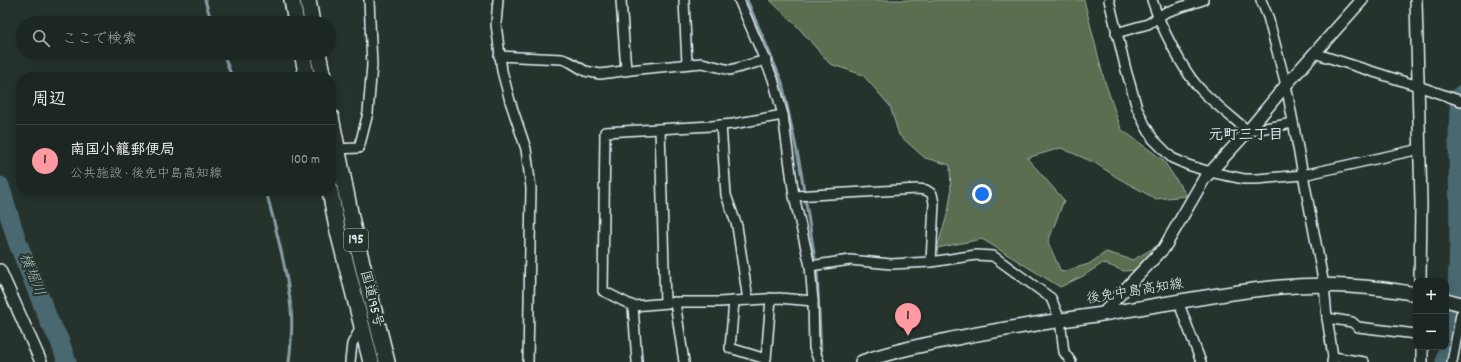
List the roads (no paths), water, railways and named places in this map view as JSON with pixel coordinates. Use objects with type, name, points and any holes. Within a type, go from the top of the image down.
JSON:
[{"type":"highway","points":[[292,0],[295,16]]},
{"type":"highway","points":[[308,0],[311,16]]},
{"type":"highway","points":[[303,60],[306,72]]},
{"type":"highway","points":[[319,60],[322,72]]},
{"type":"highway","name":"国道195号","points":[[336,157],[387,362]]},
{"type":"highway","name":"国道195号","points":[[331,196],[337,228],[371,362]]},
{"type":"main road","name":"後免中島高知線","points":[[862,362],[922,345],[989,331],[1178,302],[1217,294],[1282,286],[1324,285],[1398,290],[1413,293]]},
{"type":"street","points":[[336,149],[359,148],[368,113],[372,65],[369,0]]},
{"type":"street","points":[[498,0],[496,24],[499,56],[510,102],[526,149],[531,188],[528,362]]},
{"type":"street","points":[[621,0],[626,70]]},
{"type":"street","points":[[684,0],[687,64]]},
{"type":"street","points":[[739,0],[766,60],[783,115],[810,266],[813,301],[814,348],[819,362]]},
{"type":"street","points":[[1109,0],[1116,33],[1137,108],[1153,139],[1172,158],[1210,172],[1244,179],[1258,179],[1303,175],[1420,150]]},
{"type":"street","points":[[1152,0],[1157,18],[1184,67],[1201,90],[1248,131]]},
{"type":"street","points":[[1116,33],[1148,24],[1166,12],[1203,0]]},
{"type":"street","points":[[1261,0],[1268,17],[1286,85],[1324,285],[1333,360],[1364,362]]},
{"type":"street","points":[[1103,314],[1164,248],[1194,194],[1210,172],[1248,131],[1286,85],[1362,0]]},
{"type":"street","points":[[1416,0],[1420,150],[1420,278]]},
{"type":"street","points":[[1314,53],[1458,100]]},
{"type":"street","points":[[499,56],[562,59],[594,74],[706,63],[730,70],[766,60]]},
{"type":"street","points":[[783,115],[720,125],[605,132],[603,290],[633,306],[675,302],[734,301],[771,298],[813,301]]},
{"type":"street","points":[[1248,131],[1293,123]]},
{"type":"street","points":[[720,125],[726,195],[737,226],[748,300]]},
{"type":"street","points":[[660,129],[665,303]]},
{"type":"street","points":[[798,196],[917,188],[926,190],[932,194],[934,203],[931,262]]},
{"type":"street","points":[[810,266],[850,260],[891,264],[931,262],[976,254],[993,256],[1051,298],[1060,320],[1064,352],[1071,362]]},
{"type":"street","points":[[0,270],[41,362]]},
{"type":"street","points":[[734,301],[730,348],[766,359],[771,298]]},
{"type":"street","points":[[675,302],[684,362]]},
{"type":"street","points":[[1178,302],[1201,362]]},
{"type":"street","points":[[1452,362],[1456,305]]},
{"type":"street","points":[[633,306],[637,362]]},
{"type":"street","points":[[1327,318],[1352,322],[1358,327],[1413,334]]},
{"type":"street","points":[[350,362],[352,344],[361,327]]},
{"type":"street","points":[[1422,350],[1422,362]]},
{"type":"waterway","points":[[205,0],[210,16]]},
{"type":"waterway","points":[[747,0],[782,82],[800,166],[815,259]]},
{"type":"waterway","points":[[226,60],[230,72]]},
{"type":"waterway","points":[[1445,362],[1457,288],[1459,244],[1458,138],[1461,95]]},
{"type":"waterway","name":"横堀川","points":[[0,186],[17,241],[50,323],[59,339],[67,362]]},
{"type":"waterway","points":[[267,196],[281,250],[291,309],[292,322],[289,362]]},
{"type":"waterway","points":[[817,270],[821,353]]},
{"type":"place","name":"南国小籠郵便局","points":[[908,336]]},
{"type":"district","name":"元町三丁目","points":[[1246,136]]}]
